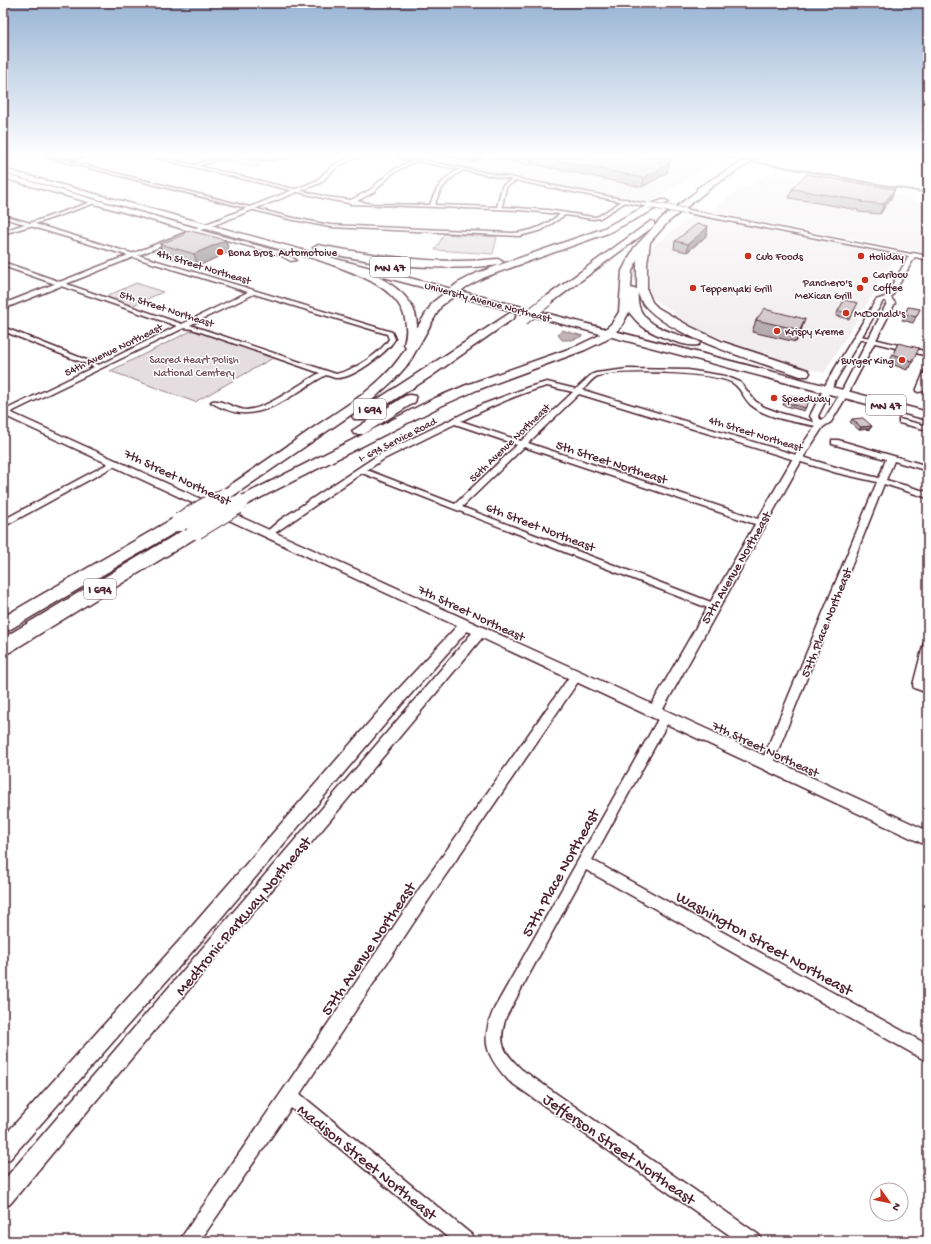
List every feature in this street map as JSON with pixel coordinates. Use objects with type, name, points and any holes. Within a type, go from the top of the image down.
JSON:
[{"type":"highway","points":[[225,495],[366,398],[397,370],[409,355],[434,308],[454,285],[610,230],[636,215]]},
{"type":"highway","points":[[624,232],[648,215]]},
{"type":"highway","points":[[482,350],[644,228],[663,215]]},
{"type":"highway","points":[[241,502],[438,402],[473,387],[581,348],[613,328],[624,312],[627,271],[637,252],[652,233],[673,215]]},
{"type":"highway","points":[[652,233],[644,250],[641,286],[642,294],[650,306],[682,328],[714,343],[804,373]]},
{"type":"highway","points":[[314,252],[396,262],[459,265],[490,263],[521,258],[578,241]]},
{"type":"highway","name":"I 694","points":[[3,625],[397,393],[510,316],[602,248]]},
{"type":"highway","points":[[314,252],[375,279],[393,291],[404,302],[411,316],[413,331],[407,352],[397,370]]},
{"type":"highway","points":[[637,252],[633,268],[632,304],[638,316],[651,327],[667,334],[737,356]]},
{"type":"highway","name":"I 694","points":[[3,647],[419,393]]},
{"type":"main road","name":"University Avenue Northeast","points":[[166,215],[454,285],[830,385],[928,416]]},
{"type":"main road","name":"University Avenue Northeast","points":[[195,215],[314,252]]},
{"type":"main road","name":"University Avenue Northeast","points":[[613,328],[804,373],[830,385]]},
{"type":"main road","name":"University Avenue Northeast","points":[[847,390],[928,406]]},
{"type":"street","points":[[3,233],[57,215]]},
{"type":"street","points":[[142,215],[280,254],[293,260]]},
{"type":"street","points":[[3,307],[235,215]]},
{"type":"street","points":[[280,215],[330,226],[512,235],[527,234],[539,231],[562,215]]},
{"type":"street","points":[[576,215],[592,218],[603,215]]},
{"type":"street","points":[[700,215],[928,258]]},
{"type":"street","name":"4th Street Northeast","points":[[3,216],[390,333],[393,336],[392,342]]},
{"type":"street","name":"57th Avenue Northeast","points":[[820,425],[814,416],[830,385],[880,300],[888,298],[912,255]]},
{"type":"street","name":"5th Street Northeast","points":[[3,264],[182,326],[193,327],[324,373],[342,376],[373,357],[392,342]]},
{"type":"street","name":"54th Avenue Northeast","points":[[4,413],[182,326],[191,324],[253,292]]},
{"type":"street","name":"57th Avenue Northeast","points":[[660,714],[713,606],[798,458],[820,425],[828,420],[847,390],[892,303],[888,298]]},
{"type":"street","points":[[3,329],[99,367]]},
{"type":"street","points":[[857,337],[928,354]]},
{"type":"street","points":[[920,391],[928,370]]},
{"type":"street","name":"56th Avenue Northeast","points":[[456,508],[593,376],[608,372],[664,372],[714,376],[733,380],[740,385],[750,400],[759,408],[820,425]]},
{"type":"street","points":[[215,402],[238,411],[247,412],[262,408],[324,373]]},
{"type":"street","name":"4th Street Northeast","points":[[546,384],[840,471],[882,481],[928,495]]},
{"type":"street","name":"I- 694 Service Road","points":[[269,533],[381,457],[456,422],[484,407],[531,388],[546,384]]},
{"type":"street","name":"7th Street Northeast","points":[[4,413],[269,533],[928,839]]},
{"type":"street","points":[[902,421],[928,428]]},
{"type":"street","name":"5th Street Northeast","points":[[456,422],[761,524]]},
{"type":"street","points":[[835,442],[891,458],[927,466]]},
{"type":"street","name":"57th Place Northeast","points":[[767,763],[891,458]]},
{"type":"street","points":[[3,524],[116,463]]},
{"type":"street","name":"6th Street Northeast","points":[[360,470],[713,606]]},
{"type":"street","name":"Medtronic Parkway Northeast","points":[[3,1152],[193,938],[364,738],[473,628]]},
{"type":"street","name":"Medtronic Parkway Northeast","points":[[3,1197],[382,748],[473,628]]},
{"type":"street","points":[[923,687],[928,646]]},
{"type":"street","name":"57th Avenue Northeast","points":[[188,1241],[289,1096],[429,887],[576,676]]},
{"type":"street","name":"57th Place Northeast","points":[[493,1047],[494,1030],[500,1014],[584,862],[660,714]]},
{"type":"street","points":[[364,738],[382,748]]},
{"type":"street","name":"Washington Street Northeast","points":[[584,862],[928,1054]]},
{"type":"street","name":"Jefferson Street Northeast","points":[[493,1047],[502,1061],[515,1074],[753,1241]]},
{"type":"street","name":"Madison Street Northeast","points":[[289,1096],[466,1241]]},
{"type":"shaded area","points":[[727,215],[928,215],[928,238],[922,251],[904,249]]},
{"type":"shaded area","points":[[691,216],[897,255],[824,373],[763,355],[695,328],[650,296],[650,249]]},
{"type":"shaded area","points":[[562,330],[583,336],[572,340],[562,340],[558,335]]},
{"type":"green space","points":[[444,234],[497,237],[493,254],[435,250]]},
{"type":"green space","points":[[136,283],[163,292],[131,306],[105,297]]},
{"type":"green space","name":"Sacred Heart Polish National Cemtery","points":[[193,330],[273,358],[195,402],[110,371]]},
{"type":"building","points":[[697,224],[708,226],[688,244],[675,241]]},
{"type":"building","points":[[187,230],[226,240],[194,254],[160,244],[183,235]]},
{"type":"building","points":[[844,300],[858,303],[852,314],[838,311]]},
{"type":"building","points":[[908,307],[920,309],[916,317],[905,314]]},
{"type":"building","points":[[765,308],[805,319],[800,330],[756,320]]},
{"type":"building","points":[[898,343],[919,348],[914,359],[913,358],[911,361],[893,354]]},
{"type":"building","points":[[789,395],[810,400],[805,408],[784,402]]},
{"type":"building","points":[[863,418],[872,426],[861,427],[852,419]]},
{"type":"place","name":"Bona Bros. Automotoive","points":[[220,252]]},
{"type":"place","name":"Cub Foods","points":[[748,256]]},
{"type":"place","name":"Holiday","points":[[861,256]]},
{"type":"place","name":"Caribou Coffee","points":[[865,280]]},
{"type":"place","name":"Teppenyaki Grill","points":[[693,288]]},
{"type":"place","name":"Panchero's Mexican Grill","points":[[860,288]]},
{"type":"place","name":"McDonald's","points":[[846,313]]},
{"type":"place","name":"Krispy Kreme","points":[[777,331]]},
{"type":"place","name":"Burger King","points":[[902,360]]},
{"type":"place","name":"Speedway","points":[[774,398]]}]
